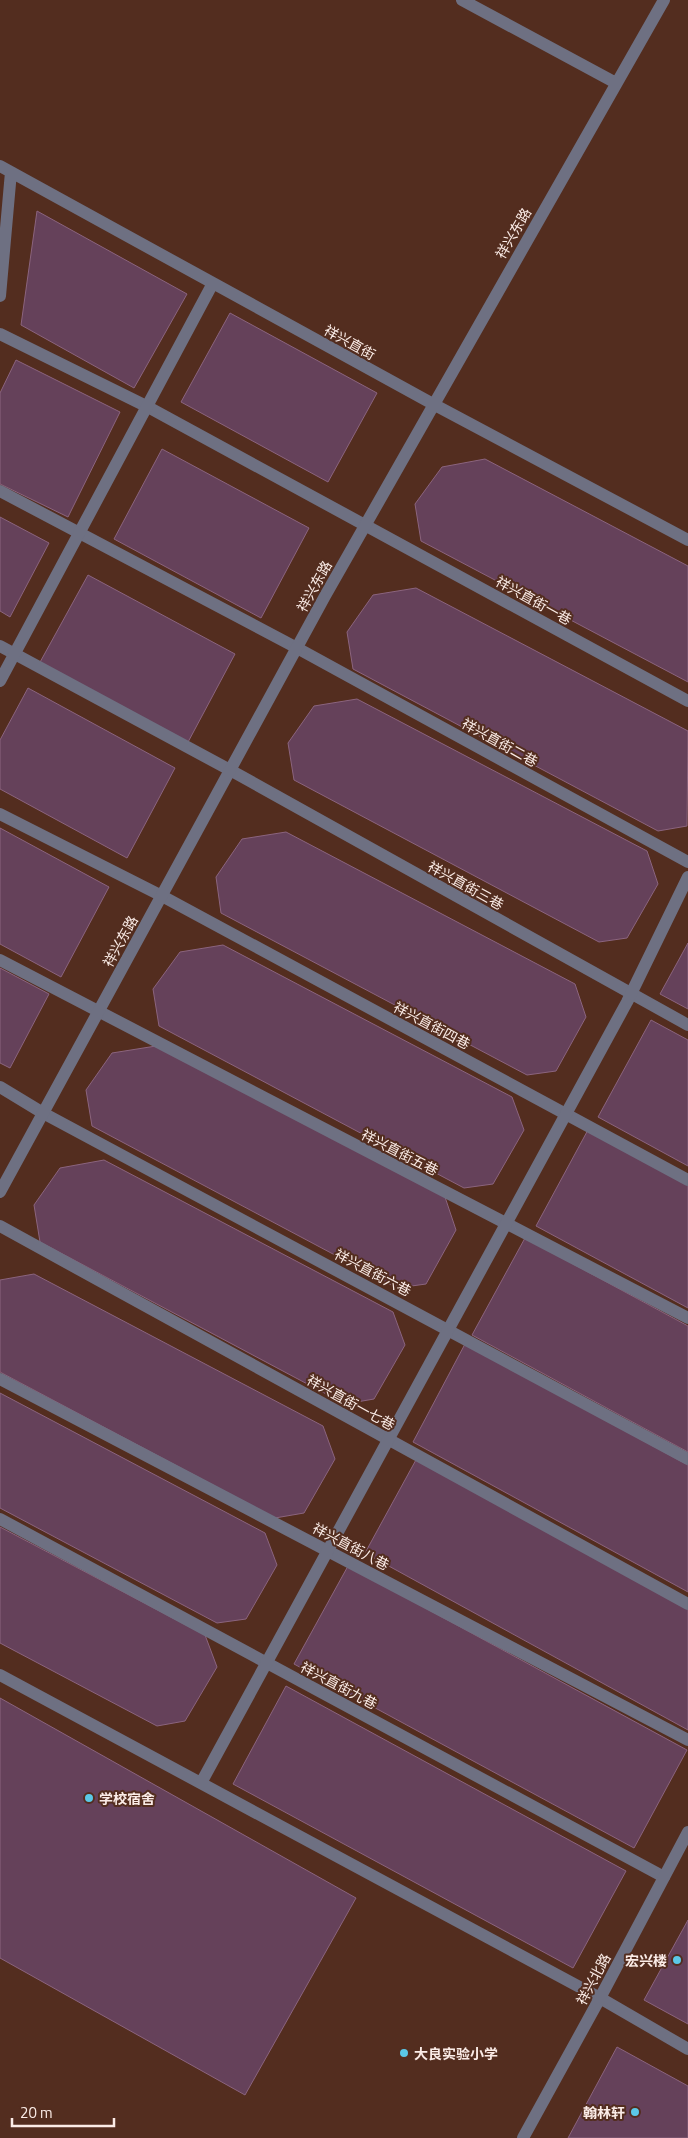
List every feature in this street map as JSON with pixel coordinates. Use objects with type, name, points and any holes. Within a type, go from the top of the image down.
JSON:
[{"type":"street","points":[[462,0],[616,83]]},
{"type":"street","name":"祥兴东路","points":[[0,1192],[365,525],[664,0]]},
{"type":"street","points":[[0,296],[6,169]]},
{"type":"street","name":"祥兴直街","points":[[6,169],[433,404],[688,540]]},
{"type":"street","points":[[0,681],[213,283]]},
{"type":"street","name":"祥兴直街一巷","points":[[0,334],[148,407],[688,701]]},
{"type":"street","name":"祥兴直街二巷","points":[[0,491],[297,648],[688,862]]},
{"type":"street","name":"祥兴直街三巷","points":[[0,646],[230,770],[631,995],[688,1025]]},
{"type":"street","name":"祥兴直街四巷","points":[[0,814],[162,896],[688,1180]]},
{"type":"street","points":[[201,1783],[631,995],[688,877]]},
{"type":"street","name":"祥兴直街五巷","points":[[0,960],[688,1318]]},
{"type":"street","name":"祥兴直街六巷","points":[[0,1087],[44,1113],[688,1459]]},
{"type":"street","name":"祥兴直街一七巷","points":[[0,1226],[688,1604]]},
{"type":"street","name":"祥兴直街八巷","points":[[0,1379],[688,1740]]},
{"type":"street","name":"祥兴直街九巷","points":[[0,1519],[664,1877]]},
{"type":"street","points":[[0,1675],[600,1998],[688,2050]]},
{"type":"street","name":"祥兴北路","points":[[523,2138],[688,1832]]},
{"type":"building","points":[[37,211],[187,294],[134,388],[21,325]]},
{"type":"building","points":[[230,313],[377,393],[328,482],[181,402]]},
{"type":"building","points":[[16,360],[120,412],[68,517],[0,484],[0,393]]},
{"type":"building","points":[[162,449],[309,528],[261,618],[114,539]]},
{"type":"building","points":[[485,459],[688,566],[688,682],[421,541],[415,504],[442,467]]},
{"type":"building","points":[[0,517],[49,543],[10,617],[0,611]]},
{"type":"building","points":[[88,575],[235,654],[187,744],[39,664]]},
{"type":"building","points":[[416,588],[688,731],[687,826],[658,831],[353,669],[347,632],[373,595]]},
{"type":"building","points":[[28,688],[175,768],[127,858],[0,789],[0,740]]},
{"type":"building","points":[[357,699],[647,851],[658,884],[627,938],[599,942],[294,780],[288,743],[314,706]]},
{"type":"building","points":[[0,828],[109,887],[61,977],[0,944]]},
{"type":"building","points":[[286,832],[575,984],[586,1017],[556,1071],[527,1075],[221,913],[216,877],[242,839]]},
{"type":"building","points":[[688,943],[688,1009],[660,994]]},
{"type":"building","points":[[223,945],[512,1097],[524,1130],[493,1184],[464,1188],[159,1026],[153,989],[180,952]]},
{"type":"building","points":[[0,968],[49,994],[10,1068],[0,1063]]},
{"type":"building","points":[[651,1020],[688,1040],[688,1166],[598,1117]]},
{"type":"building","points":[[156,1046],[445,1197],[456,1230],[426,1284],[397,1288],[92,1126],[86,1090],[112,1053]]},
{"type":"building","points":[[589,1128],[688,1182],[688,1308],[536,1226]]},
{"type":"building","points":[[104,1160],[393,1312],[405,1345],[374,1399],[345,1404],[40,1242],[34,1205],[60,1168]]},
{"type":"building","points":[[525,1238],[688,1326],[688,1452],[472,1335]]},
{"type":"building","points":[[34,1274],[323,1426],[335,1459],[304,1513],[275,1518],[0,1372],[0,1280]]},
{"type":"building","points":[[465,1344],[688,1465],[688,1592],[413,1442]]},
{"type":"building","points":[[0,1393],[265,1533],[277,1565],[246,1619],[217,1623],[0,1508]]},
{"type":"building","points":[[417,1458],[688,1607],[688,1730],[365,1553]]},
{"type":"building","points":[[0,1527],[205,1635],[217,1667],[185,1721],[157,1726],[0,1643]]},
{"type":"building","points":[[348,1566],[687,1750],[634,1848],[294,1664]]},
{"type":"building","points":[[286,1686],[626,1871],[573,1968],[233,1784]]},
{"type":"building","name":"学校宿舍","points":[[0,1698],[356,1898],[245,2095],[0,1958]]},
{"type":"building","name":"宏兴楼","points":[[688,1920],[688,2024],[644,2000]]},
{"type":"building","name":"翰林轩","points":[[617,2047],[688,2086],[688,2138],[568,2138]]},
{"type":"place","name":"学校宿舍","points":[[89,1798]]},
{"type":"place","name":"宏兴楼","points":[[677,1960]]},
{"type":"place","name":"大良实验小学","points":[[404,2053]]},
{"type":"place","name":"翰林轩","points":[[635,2112]]}]
